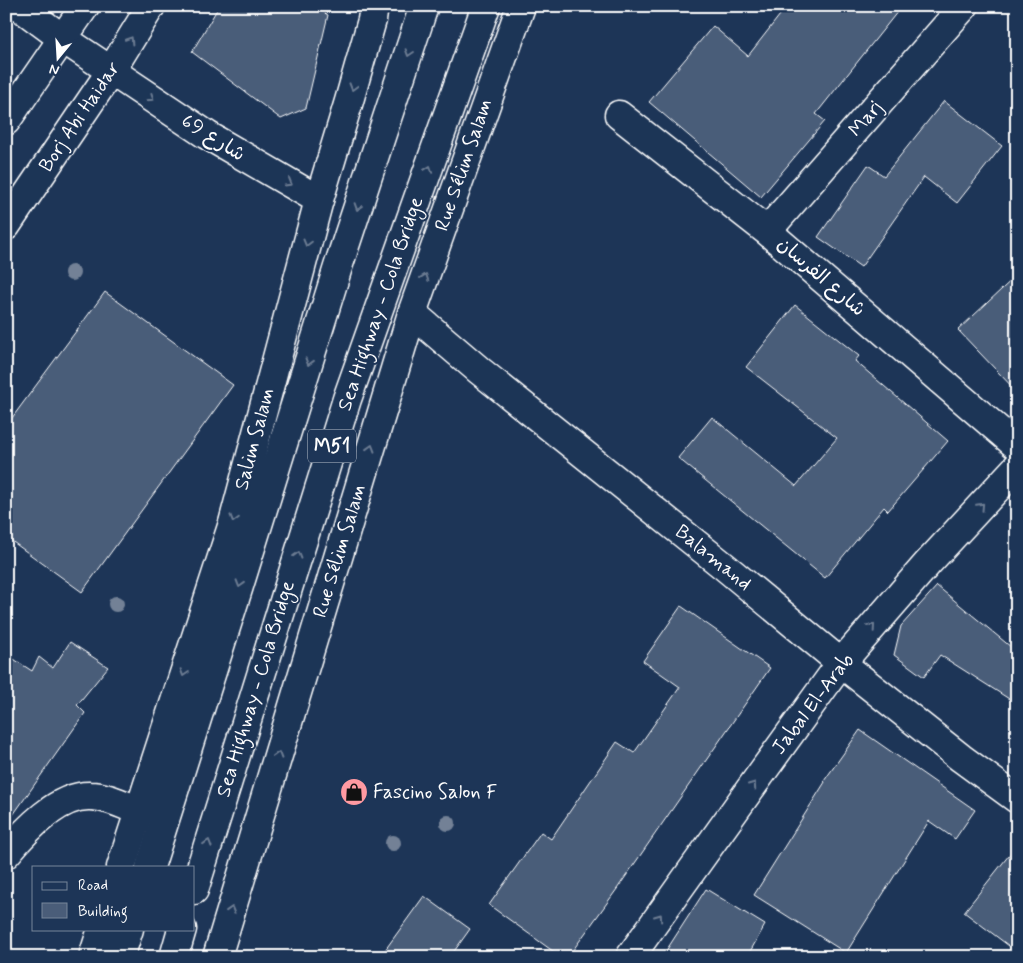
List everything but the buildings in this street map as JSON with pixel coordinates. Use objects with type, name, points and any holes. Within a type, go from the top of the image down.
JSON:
[{"type":"main road","name":"شارع 69","points":[[19,6],[62,38],[207,135],[318,200]]},
{"type":"main road","points":[[6,121],[85,6]]},
{"type":"main road","name":"Borj Abi Haidar","points":[[6,226],[111,71],[151,6]]},
{"type":"main road","name":"Salim Salam","points":[[121,866],[233,523],[318,200],[349,101],[372,20],[374,6]]},
{"type":"main road","name":"M51","points":[[150,866],[338,267],[424,6]]},
{"type":"main road","name":"Sea Highway - Cola Bridge","points":[[195,887],[347,399],[486,6]]},
{"type":"main road","name":"Rue Sélim Salam","points":[[217,957],[412,313],[520,6]]},
{"type":"main road","name":"Marj","points":[[767,231],[964,6]]},
{"type":"main road","name":"شارع الفرسان","points":[[619,115],[767,231],[1017,446]]},
{"type":"main road","name":"Balamand","points":[[412,313],[488,377],[841,663],[961,758],[1017,799]]},
{"type":"main road","name":"Jabal El-Arab","points":[[630,957],[841,663],[928,563],[1017,467]]},
{"type":"main road","points":[[6,854],[18,839],[51,810],[70,800],[90,796],[106,798],[139,811]]},
{"type":"main road","points":[[93,957],[102,930]]},
{"type":"main road","points":[[120,957],[129,930]]},
{"type":"main road","points":[[174,957],[182,930]]},
{"type":"place","name":"Fascino Salon F","points":[[354,792]]}]
